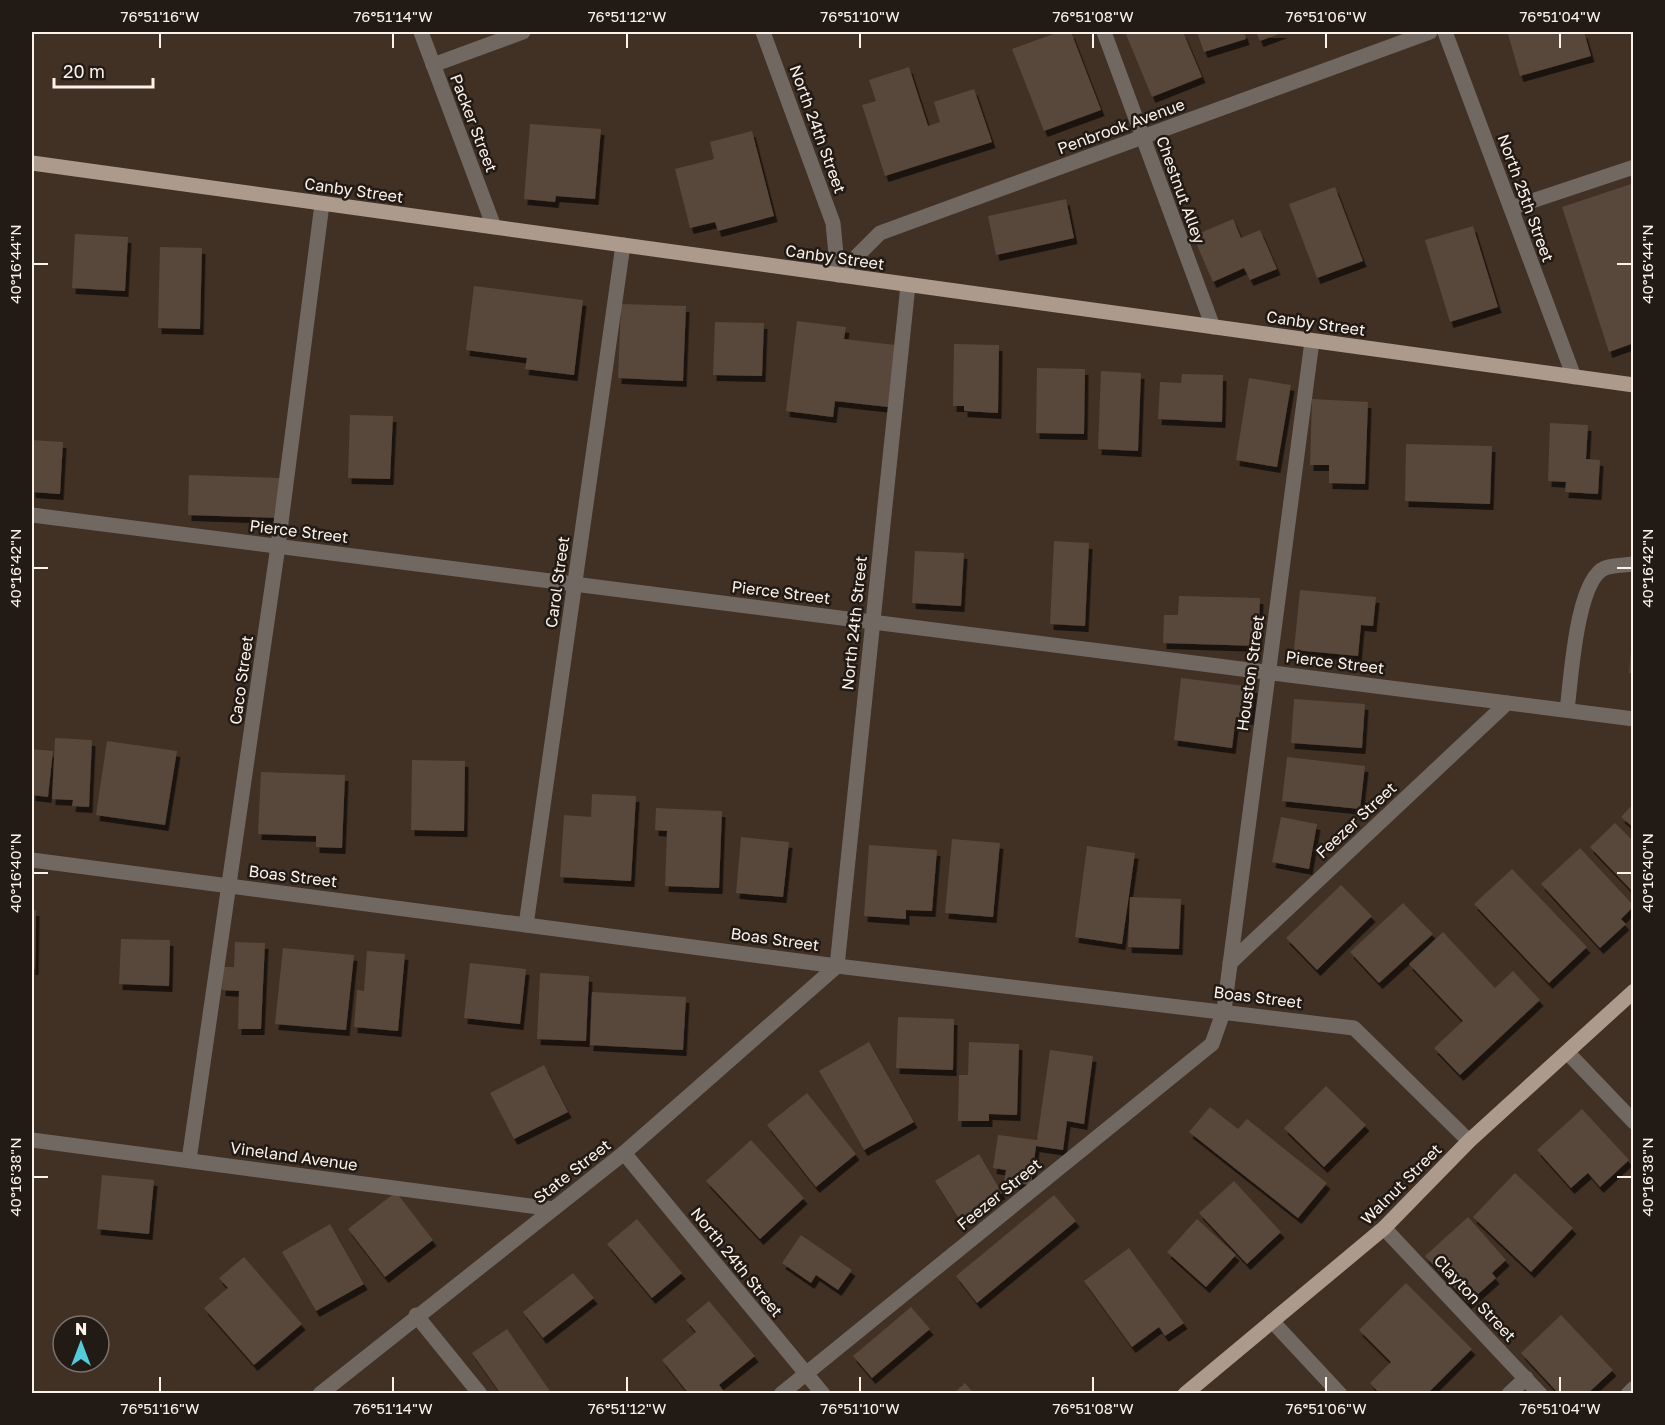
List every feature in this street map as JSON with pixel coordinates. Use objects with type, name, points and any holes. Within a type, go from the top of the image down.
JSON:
[{"type":"main road","name":"Canby Street","points":[[32,163],[1634,385]]},
{"type":"main road","name":"Walnut Street","points":[[1190,1392],[1384,1228],[1469,1141],[1634,991]]},
{"type":"street","name":"Packer Street","points":[[421,32],[494,227]]},
{"type":"street","points":[[433,64],[523,32]]},
{"type":"street","name":"North 24th Street","points":[[763,32],[833,223],[838,275]]},
{"type":"street","name":"Chestnut Alley","points":[[1104,32],[1212,327]]},
{"type":"street","name":"Penbrook Avenue","points":[[838,275],[880,233],[1430,32]]},
{"type":"street","name":"North 25th Street","points":[[1445,32],[1574,377]]},
{"type":"street","points":[[1511,208],[1634,167]]},
{"type":"street","name":"Caco Street","points":[[189,1160],[278,546],[322,204]]},
{"type":"street","name":"Carol Street","points":[[526,925],[623,245]]},
{"type":"street","name":"North 24th Street","points":[[837,966],[908,285]]},
{"type":"street","name":"Houston Street","points":[[1224,1010],[1312,341]]},
{"type":"street","name":"Pierce Street","points":[[32,515],[1634,719]]},
{"type":"street","points":[[1567,710],[1584,597],[1594,576],[1605,568],[1634,564]]},
{"type":"street","name":"Feezer Street","points":[[1230,963],[1507,703]]},
{"type":"street","name":"Boas Street","points":[[32,860],[837,966],[1224,1010],[1354,1028],[1469,1141]]},
{"type":"street","name":"State Street","points":[[320,1394],[416,1315],[624,1153],[837,966]]},
{"type":"street","name":"Feezer Street","points":[[781,1394],[1212,1044],[1224,1010]]},
{"type":"street","points":[[1568,1053],[1634,1122]]},
{"type":"street","name":"Vineland Avenue","points":[[32,1140],[552,1209]]},
{"type":"street","name":"North 24th Street","points":[[624,1153],[823,1394]]},
{"type":"street","name":"Clayton Street","points":[[1384,1228],[1540,1394]]},
{"type":"street","points":[[416,1315],[480,1394]]},
{"type":"street","points":[[1272,1322],[1340,1394]]},
{"type":"street","points":[[1509,1394],[1526,1378]]},
{"type":"street","points":[[1628,1394],[1634,1388]]},
{"type":"building","points":[[1059,32],[1071,32],[1101,110],[1044,131],[1012,49]]},
{"type":"building","points":[[1125,32],[1183,32],[1202,77],[1152,97]]},
{"type":"building","points":[[1197,32],[1244,32],[1246,39],[1204,52]]},
{"type":"building","points":[[1256,32],[1284,32],[1260,41]]},
{"type":"building","points":[[1584,32],[1591,56],[1520,76],[1508,34]]},
{"type":"building","points":[[909,67],[928,126],[940,122],[934,102],[974,89],[992,142],[885,176],[862,105],[876,101],[869,80]]},
{"type":"building","points":[[530,124],[601,129],[595,199],[556,196],[555,202],[524,199]]},
{"type":"building","points":[[752,131],[774,216],[718,231],[715,222],[690,228],[675,169],[714,159],[710,142]]},
{"type":"building","points":[[1634,183],[1634,343],[1609,352],[1562,207]]},
{"type":"building","points":[[1335,187],[1363,261],[1317,278],[1289,204]]},
{"type":"building","points":[[1066,199],[1074,238],[996,255],[988,216]]},
{"type":"building","points":[[1233,219],[1241,238],[1260,230],[1277,269],[1250,280],[1244,268],[1213,282],[1193,236]]},
{"type":"building","points":[[1473,226],[1498,307],[1450,322],[1425,240]]},
{"type":"building","points":[[75,234],[128,237],[125,291],[72,288]]},
{"type":"building","points":[[160,247],[202,248],[200,329],[158,328]]},
{"type":"building","points":[[474,286],[583,300],[574,375],[525,369],[527,358],[466,350]]},
{"type":"building","points":[[621,304],[686,306],[683,381],[618,378]]},
{"type":"building","points":[[797,321],[846,327],[844,339],[895,345],[888,407],[835,401],[833,417],[786,411]]},
{"type":"building","points":[[715,322],[764,323],[762,376],[713,375]]},
{"type":"building","points":[[954,344],[999,345],[998,413],[964,411],[964,406],[953,406]]},
{"type":"building","points":[[1037,368],[1085,369],[1084,434],[1036,433]]},
{"type":"building","points":[[1101,371],[1141,373],[1138,451],[1098,449]]},
{"type":"building","points":[[1182,374],[1223,375],[1222,422],[1158,419],[1160,382],[1181,383]]},
{"type":"building","points":[[1249,378],[1291,385],[1277,467],[1236,460]]},
{"type":"building","points":[[1312,399],[1368,402],[1365,484],[1329,483],[1329,465],[1310,465]]},
{"type":"building","points":[[350,415],[393,416],[390,479],[348,478]]},
{"type":"building","points":[[1550,423],[1588,425],[1586,459],[1600,460],[1598,494],[1565,492],[1566,482],[1548,481]]},
{"type":"building","points":[[32,440],[63,442],[60,494],[32,492]]},
{"type":"building","points":[[1406,444],[1492,446],[1490,504],[1405,501]]},
{"type":"building","points":[[189,475],[281,478],[280,518],[188,515]]},
{"type":"building","points":[[1054,541],[1089,543],[1085,626],[1050,624]]},
{"type":"building","points":[[915,551],[964,553],[961,606],[912,603]]},
{"type":"building","points":[[1300,590],[1376,597],[1373,626],[1361,625],[1358,656],[1294,650]]},
{"type":"building","points":[[1179,596],[1260,598],[1258,646],[1163,643],[1164,615],[1178,615]]},
{"type":"building","points":[[1632,640],[1634,640],[1634,673],[1629,673]]},
{"type":"building","points":[[1181,678],[1254,687],[1250,719],[1236,717],[1232,748],[1174,740]]},
{"type":"building","points":[[1294,699],[1365,704],[1362,748],[1291,743]]},
{"type":"building","points":[[55,738],[92,740],[89,807],[72,806],[73,800],[52,799]]},
{"type":"building","points":[[107,741],[177,751],[165,825],[96,815]]},
{"type":"building","points":[[32,749],[53,751],[48,797],[32,795]]},
{"type":"building","points":[[1287,757],[1365,766],[1360,809],[1282,801]]},
{"type":"building","points":[[412,760],[465,761],[464,831],[411,830]]},
{"type":"building","points":[[261,772],[345,775],[342,848],[316,847],[316,836],[258,834]]},
{"type":"building","points":[[592,794],[636,796],[631,881],[560,877],[564,815],[591,817]]},
{"type":"building","points":[[1634,803],[1634,828],[1621,817]]},
{"type":"building","points":[[656,808],[722,811],[719,888],[665,886],[667,831],[655,830]]},
{"type":"building","points":[[1281,817],[1317,824],[1309,869],[1272,862]]},
{"type":"building","points":[[1615,823],[1634,842],[1634,893],[1590,847]]},
{"type":"building","points":[[741,837],[789,842],[783,897],[736,893]]},
{"type":"building","points":[[952,839],[1000,843],[993,917],[945,913]]},
{"type":"building","points":[[869,845],[937,850],[932,911],[906,910],[906,919],[864,916]]},
{"type":"building","points":[[1087,846],[1135,853],[1122,944],[1075,937]]},
{"type":"building","points":[[1580,848],[1634,906],[1621,919],[1626,924],[1600,948],[1541,884]]},
{"type":"building","points":[[1512,869],[1587,947],[1549,983],[1474,904]]},
{"type":"building","points":[[1341,885],[1372,916],[1317,970],[1286,938]]},
{"type":"building","points":[[1130,897],[1181,899],[1179,949],[1128,947]]},
{"type":"building","points":[[1403,903],[1433,934],[1379,983],[1350,952]]},
{"type":"building","points":[[32,910],[36,910],[35,969],[32,969]]},
{"type":"building","points":[[1443,932],[1495,988],[1513,971],[1540,1000],[1460,1075],[1434,1048],[1463,1021],[1409,964]]},
{"type":"building","points":[[121,939],[170,940],[169,986],[119,984]]},
{"type":"building","points":[[235,942],[265,943],[261,1029],[238,1029],[239,991],[222,990],[223,967],[234,967]]},
{"type":"building","points":[[283,948],[354,955],[346,1030],[275,1024]]},
{"type":"building","points":[[367,951],[405,954],[398,1031],[354,1027],[357,990],[364,991]]},
{"type":"building","points":[[470,963],[526,969],[520,1024],[464,1018]]},
{"type":"building","points":[[540,973],[589,976],[586,1041],[537,1039]]},
{"type":"building","points":[[592,992],[686,997],[683,1050],[590,1045]]},
{"type":"building","points":[[898,1017],[954,1019],[953,1070],[896,1068]]},
{"type":"building","points":[[869,1042],[914,1122],[864,1150],[819,1071]]},
{"type":"building","points":[[969,1042],[1019,1044],[1017,1115],[989,1114],[989,1121],[958,1121],[959,1075],[968,1075]]},
{"type":"building","points":[[1050,1050],[1093,1056],[1084,1124],[1067,1121],[1063,1150],[1036,1146],[1031,1185],[1004,1182],[1006,1170],[993,1168],[998,1135],[1037,1140]]},
{"type":"building","points":[[544,1065],[568,1112],[514,1139],[490,1093]]},
{"type":"building","points":[[1326,1086],[1366,1125],[1324,1167],[1284,1128]]},
{"type":"building","points":[[807,1093],[856,1154],[816,1187],[767,1125]]},
{"type":"building","points":[[1210,1107],[1238,1129],[1247,1119],[1327,1183],[1298,1218],[1189,1132]]},
{"type":"building","points":[[1582,1109],[1629,1160],[1600,1187],[1588,1173],[1571,1188],[1537,1150]]},
{"type":"building","points":[[751,1140],[804,1198],[760,1239],[706,1181]]},
{"type":"building","points":[[979,1154],[1002,1193],[959,1219],[935,1181]]},
{"type":"building","points":[[1515,1173],[1573,1228],[1531,1272],[1473,1217]]},
{"type":"building","points":[[102,1175],[154,1180],[149,1234],[97,1229]]},
{"type":"building","points":[[1234,1181],[1281,1232],[1247,1264],[1199,1213]]},
{"type":"building","points":[[396,1192],[433,1240],[385,1277],[348,1229]]},
{"type":"building","points":[[1054,1195],[1076,1221],[977,1303],[956,1276]]},
{"type":"building","points":[[1468,1217],[1506,1260],[1492,1273],[1496,1278],[1468,1303],[1425,1256]]},
{"type":"building","points":[[637,1219],[682,1273],[652,1298],[607,1244]]},
{"type":"building","points":[[1197,1219],[1236,1255],[1206,1287],[1167,1252]]},
{"type":"building","points":[[330,1224],[364,1284],[316,1311],[282,1252]]},
{"type":"building","points":[[801,1235],[852,1270],[838,1290],[816,1275],[811,1283],[782,1263]]},
{"type":"building","points":[[1129,1248],[1184,1323],[1165,1336],[1159,1327],[1132,1347],[1084,1281]]},
{"type":"building","points":[[244,1257],[302,1324],[254,1365],[204,1308],[228,1288],[219,1278]]},
{"type":"building","points":[[573,1273],[594,1298],[543,1338],[523,1312]]},
{"type":"building","points":[[1406,1283],[1472,1349],[1427,1394],[1380,1394],[1370,1383],[1391,1362],[1359,1330]]},
{"type":"building","points":[[709,1301],[755,1356],[719,1385],[726,1394],[689,1394],[662,1360],[696,1332],[686,1320]]},
{"type":"building","points":[[911,1307],[930,1329],[872,1378],[853,1356]]},
{"type":"building","points":[[1561,1315],[1613,1370],[1587,1394],[1559,1394],[1521,1353]]},
{"type":"building","points":[[507,1329],[552,1394],[501,1394],[472,1353]]},
{"type":"building","points":[[965,1383],[974,1394],[953,1394]]}]
